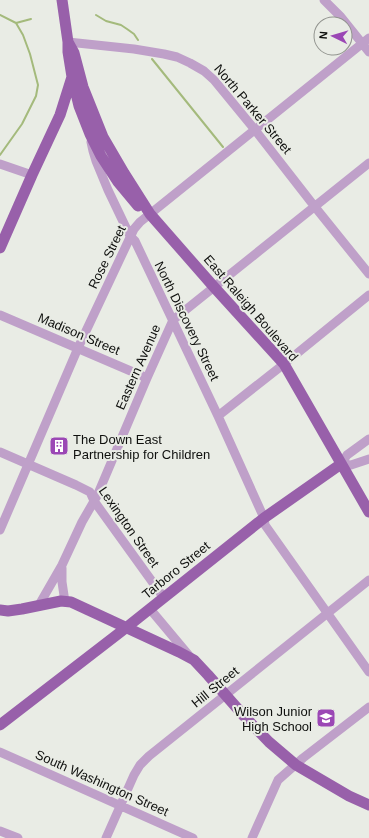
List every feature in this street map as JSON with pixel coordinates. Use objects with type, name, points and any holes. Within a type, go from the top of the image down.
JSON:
[{"type":"main road","name":"East Raleigh Boulevard","points":[[62,0],[72,77],[80,107],[90,134],[101,156],[118,182],[140,208],[150,214]]},
{"type":"main road","name":"East Raleigh Boulevard","points":[[68,42],[74,53],[83,87],[103,137],[150,214],[284,364],[369,512]]},
{"type":"main road","points":[[0,248],[60,115],[72,77]]},
{"type":"main road","points":[[60,115],[68,108],[74,106],[80,107],[88,112],[97,123]]},
{"type":"main road","name":"Tarboro Street","points":[[0,725],[150,609],[264,518],[341,464]]},
{"type":"main road","points":[[0,610],[22,609],[61,601],[71,602],[179,652],[194,660],[268,742],[296,765],[349,796],[369,805]]},
{"type":"street","points":[[324,0],[366,41],[369,52]]},
{"type":"street","name":"Rose Street","points":[[0,530],[78,348],[134,229],[140,222],[366,41]]},
{"type":"street","name":"North Parker Street","points":[[68,42],[134,49],[164,54],[177,57],[204,71],[214,80],[255,130],[369,274]]},
{"type":"street","name":"North Discovery Street","points":[[90,134],[96,161],[108,190],[130,236],[135,241],[218,416],[264,518],[265,525],[369,672]]},
{"type":"street","name":"Eastern Avenue","points":[[39,605],[62,565],[79,528],[97,496],[172,320],[369,163]]},
{"type":"street","points":[[0,164],[32,175]]},
{"type":"street","points":[[218,416],[369,295]]},
{"type":"street","name":"Madison Street","points":[[0,315],[147,378]]},
{"type":"street","name":"Tarboro Street","points":[[341,464],[347,455],[369,439]]},
{"type":"street","name":"Lexington Street","points":[[0,452],[90,492],[94,501],[164,598]]},
{"type":"street","points":[[341,464],[351,465],[369,459]]},
{"type":"street","points":[[62,565],[62,582],[65,602]]},
{"type":"street","name":"Hill Street","points":[[106,838],[134,774],[149,756],[369,580]]},
{"type":"street","points":[[150,609],[194,660]]},
{"type":"street","points":[[252,838],[278,780],[369,707]]},
{"type":"street","name":"South Washington Street","points":[[0,752],[193,838]]},
{"type":"street","points":[[0,831],[18,838]]},
{"type":"waterway","points":[[0,15],[16,23],[23,35],[30,54],[38,85],[36,96],[22,124],[0,155]]},
{"type":"waterway","points":[[96,15],[106,21],[121,25],[134,34],[138,40]]},
{"type":"waterway","points":[[16,23],[31,19]]},
{"type":"waterway","points":[[152,59],[223,147]]},
{"type":"place","name":"The Down East Partnership for Children","points":[[59,446]]},
{"type":"place","name":"Wilson Junior High School","points":[[326,718]]}]
